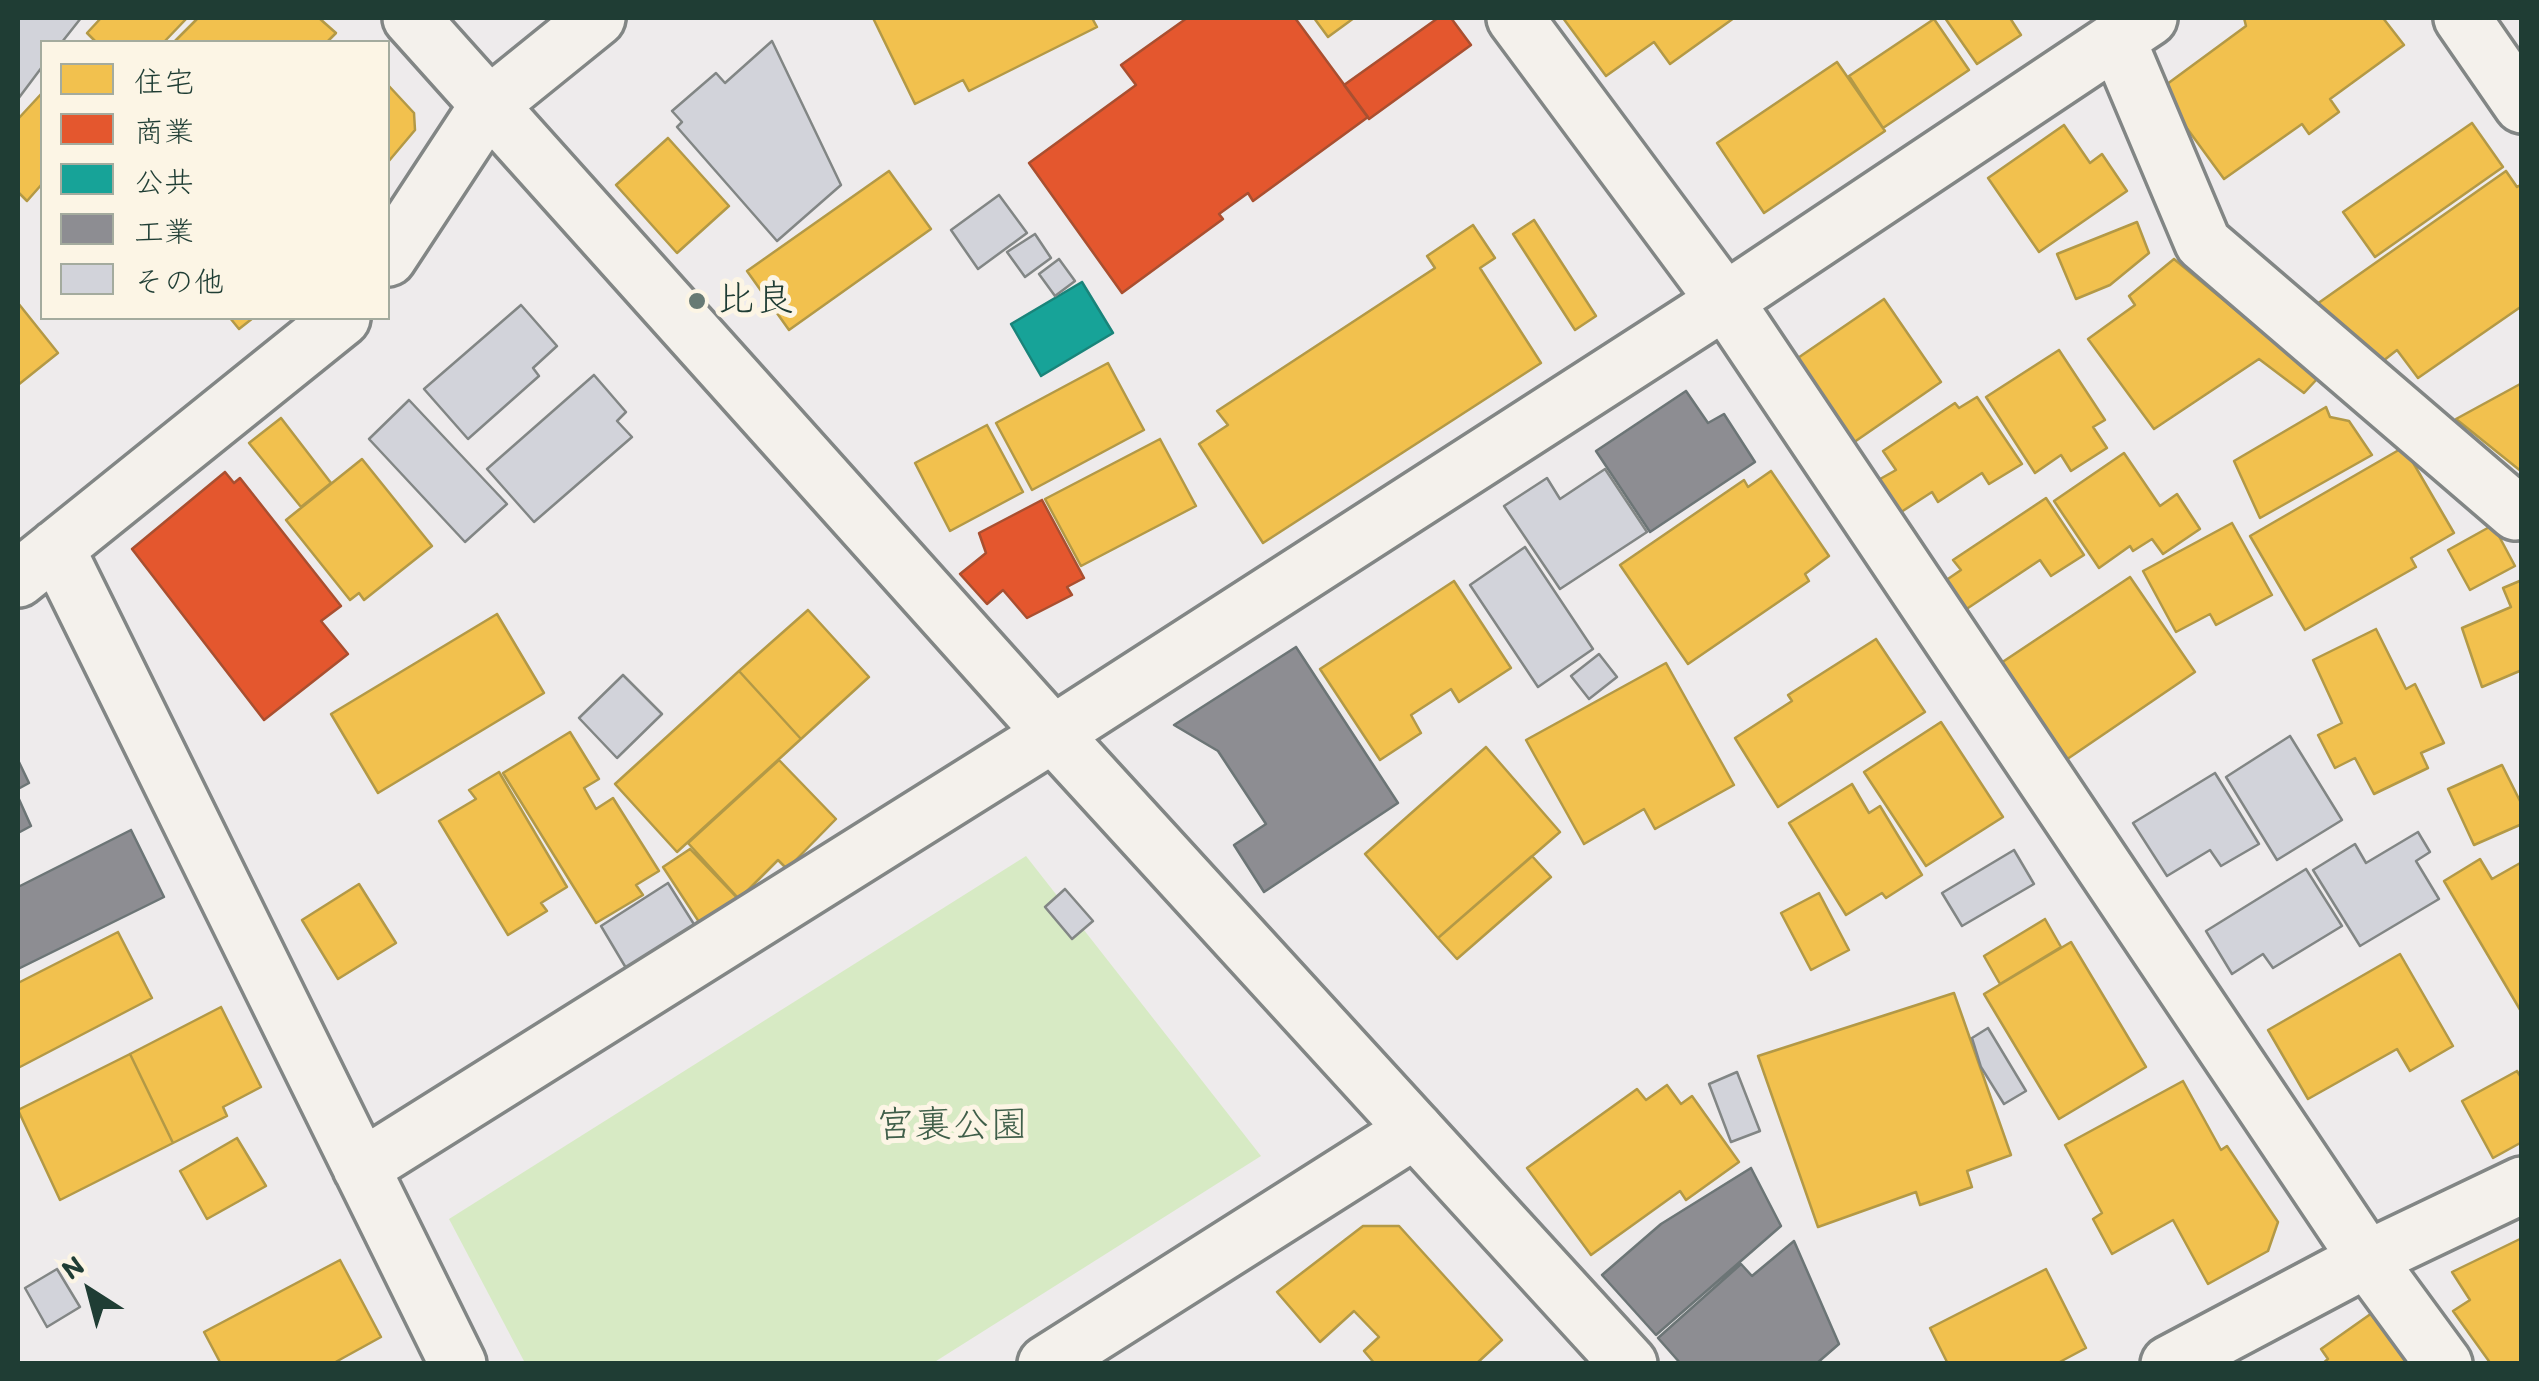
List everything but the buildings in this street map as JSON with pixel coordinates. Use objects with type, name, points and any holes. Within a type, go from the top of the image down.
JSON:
[{"type":"street","points":[[411,18],[1053,734],[1629,1364]]},
{"type":"street","points":[[390,255],[487,107],[597,18]]},
{"type":"street","points":[[1515,18],[1725,301],[2367,1259],[2444,1364]]},
{"type":"street","points":[[2462,18],[2522,104]]},
{"type":"street","points":[[361,1168],[1053,734],[1725,301],[2133,28],[2203,244],[2516,512],[2522,510]]},
{"type":"street","points":[[340,320],[36,564],[361,1168],[458,1364]]},
{"type":"street","points":[[1046,1364],[1415,1130]]},
{"type":"street","points":[[2169,1364],[2367,1259],[2522,1186]]},
{"type":"green space","name":"宮裏公園","points":[[1026,856],[1261,1156],[933,1363],[525,1363],[449,1219]]},
{"type":"place","name":"比良","points":[[697,301]]}]
